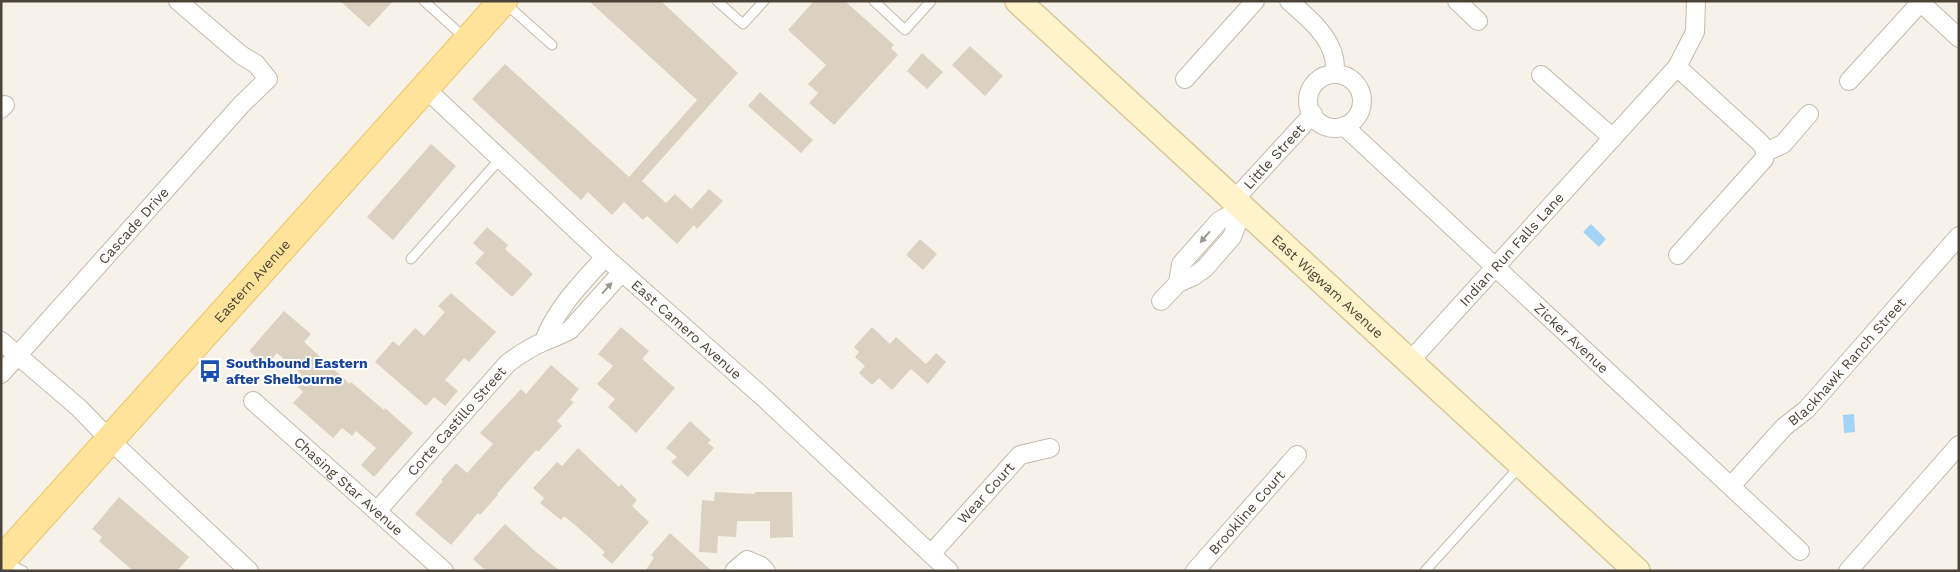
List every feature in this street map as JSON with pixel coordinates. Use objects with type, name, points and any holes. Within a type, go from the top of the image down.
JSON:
[{"type":"main road","name":"Eastern Avenue","points":[[2,561],[503,1]]},
{"type":"main road","name":"East Wigwam Avenue","points":[[1018,1],[1637,571]]},
{"type":"street","name":"Cascade Drive","points":[[1,374],[242,104],[268,79],[256,64],[241,55],[178,1]]},
{"type":"street","points":[[1185,79],[1254,1]]},
{"type":"street","points":[[1289,1],[1316,27],[1328,43],[1334,58],[1335,74]]},
{"type":"street","points":[[1457,1],[1478,21]]},
{"type":"street","name":"Indian Run Falls Lane","points":[[1410,361],[1677,67],[1696,32],[1696,1]]},
{"type":"street","points":[[1849,81],[1920,2],[1959,38]]},
{"type":"street","points":[[1677,67],[1754,136],[1766,152],[1764,159],[1678,255]]},
{"type":"street","points":[[1335,74],[1351,79],[1357,85],[1362,100],[1357,116],[1344,126],[1328,126],[1321,123],[1313,114],[1308,102],[1309,93],[1313,86],[1319,80],[1335,74]]},
{"type":"street","points":[[1540,75],[1613,138]]},
{"type":"street","name":"East Camero Avenue","points":[[425,88],[605,257],[763,397],[949,571]]},
{"type":"street","name":"Little Street","points":[[1239,204],[1313,114]]},
{"type":"street","points":[[1766,152],[1783,144],[1809,114]]},
{"type":"street","name":"Zicker Avenue","points":[[1344,126],[1800,551]]},
{"type":"street","points":[[1161,301],[1178,283],[1194,276],[1205,268],[1232,237],[1239,204]]},
{"type":"street","name":"Blackhawk Ranch Street","points":[[1730,486],[1784,427],[1807,409],[1959,236]]},
{"type":"street","name":"Corte Castillo Street","points":[[576,307],[605,257]]},
{"type":"street","name":"Corte Castillo Street","points":[[377,511],[508,363],[518,355],[544,341],[553,320],[576,307],[622,272]]},
{"type":"street","points":[[1,341],[79,408],[110,440],[249,571]]},
{"type":"street","name":"Chasing Star Avenue","points":[[253,401],[444,571]]},
{"type":"street","points":[[1848,571],[1959,445]]},
{"type":"street","name":"Wear Court","points":[[931,554],[1020,455],[1050,448]]},
{"type":"street","name":"Brookline Court","points":[[1194,571],[1298,455]]},
{"type":"street","points":[[741,565],[762,566],[766,571]]},
{"type":"lane","points":[[424,1],[468,41]]},
{"type":"lane","points":[[503,1],[552,45]]},
{"type":"lane","points":[[717,1],[744,24],[764,1]]},
{"type":"lane","points":[[874,1],[904,30],[931,1]]},
{"type":"lane","points":[[411,259],[500,159]]},
{"type":"lane","points":[[1425,571],[1522,464]]},
{"type":"lane","points":[[2,561],[8,571]]},
{"type":"lane","points":[[2,561],[23,571]]},
{"type":"water","points":[[1591,224],[1606,239],[1599,247],[1583,232]]},
{"type":"water","points":[[1854,414],[1855,432],[1844,433],[1843,415]]},
{"type":"building","points":[[340,1],[393,1],[369,27]]},
{"type":"building","points":[[589,1],[661,1],[738,73],[642,181],[666,203],[675,194],[691,209],[709,189],[723,201],[697,229],[694,225],[677,244],[647,216],[643,220],[624,202],[612,215],[588,192],[581,200],[472,99],[505,64],[629,177],[697,100]]},
{"type":"building","points":[[814,1],[845,1],[894,45],[891,48],[898,55],[834,125],[809,103],[818,93],[808,84],[826,65],[788,30]]},
{"type":"building","points":[[970,46],[1003,76],[985,96],[952,65]]},
{"type":"building","points":[[922,53],[943,72],[927,89],[907,71]]},
{"type":"building","points":[[760,92],[813,140],[801,153],[748,106]]},
{"type":"building","points":[[431,144],[456,166],[393,240],[367,217]]},
{"type":"building","points":[[487,227],[508,245],[505,249],[533,274],[512,297],[475,263],[484,253],[473,243]]},
{"type":"building","points":[[920,239],[937,254],[923,270],[906,255]]},
{"type":"building","points":[[451,293],[496,332],[469,362],[464,358],[445,380],[458,391],[445,406],[434,397],[426,406],[375,362],[393,341],[399,346],[415,328],[424,336],[445,312],[438,306]]},
{"type":"building","points":[[284,311],[311,334],[304,342],[350,384],[351,382],[384,410],[385,408],[413,433],[374,477],[361,465],[376,448],[356,431],[352,436],[342,428],[333,438],[293,403],[303,392],[294,383],[302,375],[277,353],[266,366],[249,351]]},
{"type":"building","points":[[621,327],[649,351],[642,359],[675,388],[636,433],[608,407],[615,399],[597,384],[613,366],[598,354]]},
{"type":"building","points":[[872,327],[890,344],[896,337],[926,364],[936,353],[946,362],[928,384],[911,369],[892,390],[879,378],[872,385],[859,373],[865,366],[855,357],[859,352],[854,347]]},
{"type":"building","points":[[551,365],[579,389],[570,400],[574,402],[557,421],[562,426],[538,452],[536,450],[498,495],[480,515],[478,513],[451,545],[415,514],[456,463],[467,473],[493,444],[480,433],[521,389],[526,394]]},
{"type":"building","points":[[690,421],[711,440],[708,443],[714,448],[688,477],[671,462],[677,457],[666,448]]},
{"type":"building","points":[[578,448],[619,487],[621,484],[637,500],[632,506],[649,522],[612,564],[602,555],[605,552],[575,525],[564,516],[561,520],[540,503],[544,498],[533,488],[557,462],[562,466]]},
{"type":"building","points":[[715,492],[755,494],[755,492],[792,492],[793,537],[770,538],[770,521],[737,521],[736,537],[718,536],[717,553],[699,552],[702,500],[714,501]]},
{"type":"building","points":[[119,497],[189,557],[177,571],[133,571],[99,541],[102,537],[92,529]]},
{"type":"building","points":[[505,524],[560,571],[486,571],[473,559]]},
{"type":"building","points":[[670,533],[712,571],[645,571],[654,558],[651,555]]},
{"type":"place","name":"Southbound Eastern after Shelbourne","points":[[210,371]]}]
